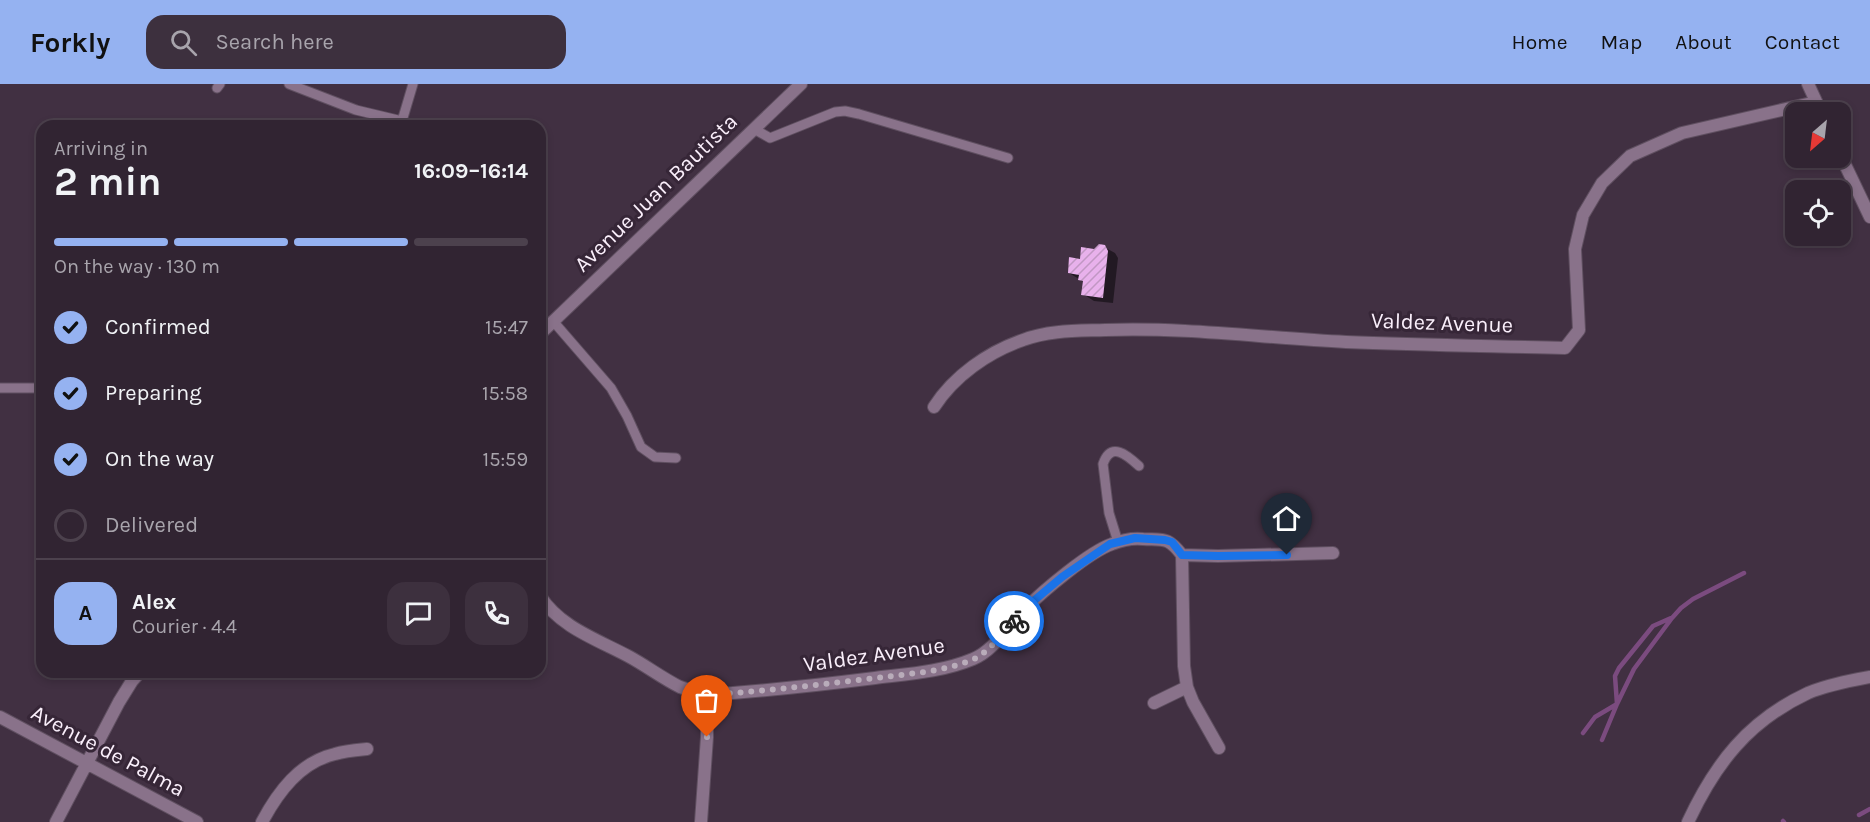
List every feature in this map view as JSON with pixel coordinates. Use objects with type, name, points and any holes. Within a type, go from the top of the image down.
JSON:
[{"type":"street","name":"Avenue Juan Bautista","points":[[546,328],[801,84]]},
{"type":"street","points":[[1808,84],[1817,102]]},
{"type":"street","name":"Valdez Avenue","points":[[934,407],[945,391],[960,377],[995,352],[1025,339],[1067,331],[1152,328],[1346,342],[1565,348],[1580,330],[1575,249],[1583,215],[1602,183],[1630,156],[1682,134],[1785,114]]},
{"type":"street","points":[[1847,168],[1870,217]]},
{"type":"street","points":[[1118,542],[1135,538],[1165,540],[1172,542],[1182,555],[1184,666],[1187,687],[1219,748]]},
{"type":"street","name":"Valdez Avenue","points":[[707,695],[785,689],[911,674],[954,666],[975,658],[990,647],[1024,609],[1062,577],[1110,544],[1118,542]]},
{"type":"street","points":[[1182,555],[1333,554]]},
{"type":"street","points":[[546,605],[566,623],[586,635],[628,656],[680,687],[707,695],[707,737],[701,822]]},
{"type":"street","points":[[1688,822],[1707,783],[1721,762],[1761,722],[1808,693],[1870,677]]},
{"type":"street","points":[[56,822],[119,702],[135,678]]},
{"type":"street","points":[[1154,703],[1187,687]]},
{"type":"street","name":"Avenue de Palma","points":[[0,717],[197,822]]},
{"type":"street","points":[[262,822],[271,804],[284,787],[312,763],[333,754],[367,749]]},
{"type":"lane","points":[[289,84],[356,110],[392,120]]},
{"type":"lane","points":[[404,120],[413,84]]},
{"type":"lane","points":[[754,129],[770,138],[835,112],[845,111],[1008,158]]},
{"type":"lane","points":[[553,321],[611,388],[641,447],[654,457],[675,458]]},
{"type":"lane","points":[[0,388],[36,388]]},
{"type":"lane","points":[[1118,542],[1109,513],[1103,464],[1105,457],[1110,453],[1122,452],[1139,466]]},
{"type":"building","points":[[1099,244],[1105,245],[1108,251],[1103,298],[1081,295],[1083,281],[1078,280],[1079,275],[1068,273],[1069,257],[1080,259],[1081,247],[1094,249]]},
{"type":"waterway","points":[[1602,740],[1634,669],[1672,618],[1693,599],[1744,573]]},
{"type":"waterway","points":[[1583,733],[1595,717],[1617,704],[1615,676],[1619,668],[1653,626],[1671,618]]},
{"type":"waterway","points":[[1859,815],[1870,809]]},
{"type":"way so far","points":[[707,737],[707,695],[785,689],[911,674],[954,666],[975,658],[990,647],[1014,621]]},
{"type":"route","points":[[1014,621],[1024,609],[1062,577],[1094,554],[1118,542],[1135,538],[1165,540],[1172,542],[1182,555],[1287,555]]}]
